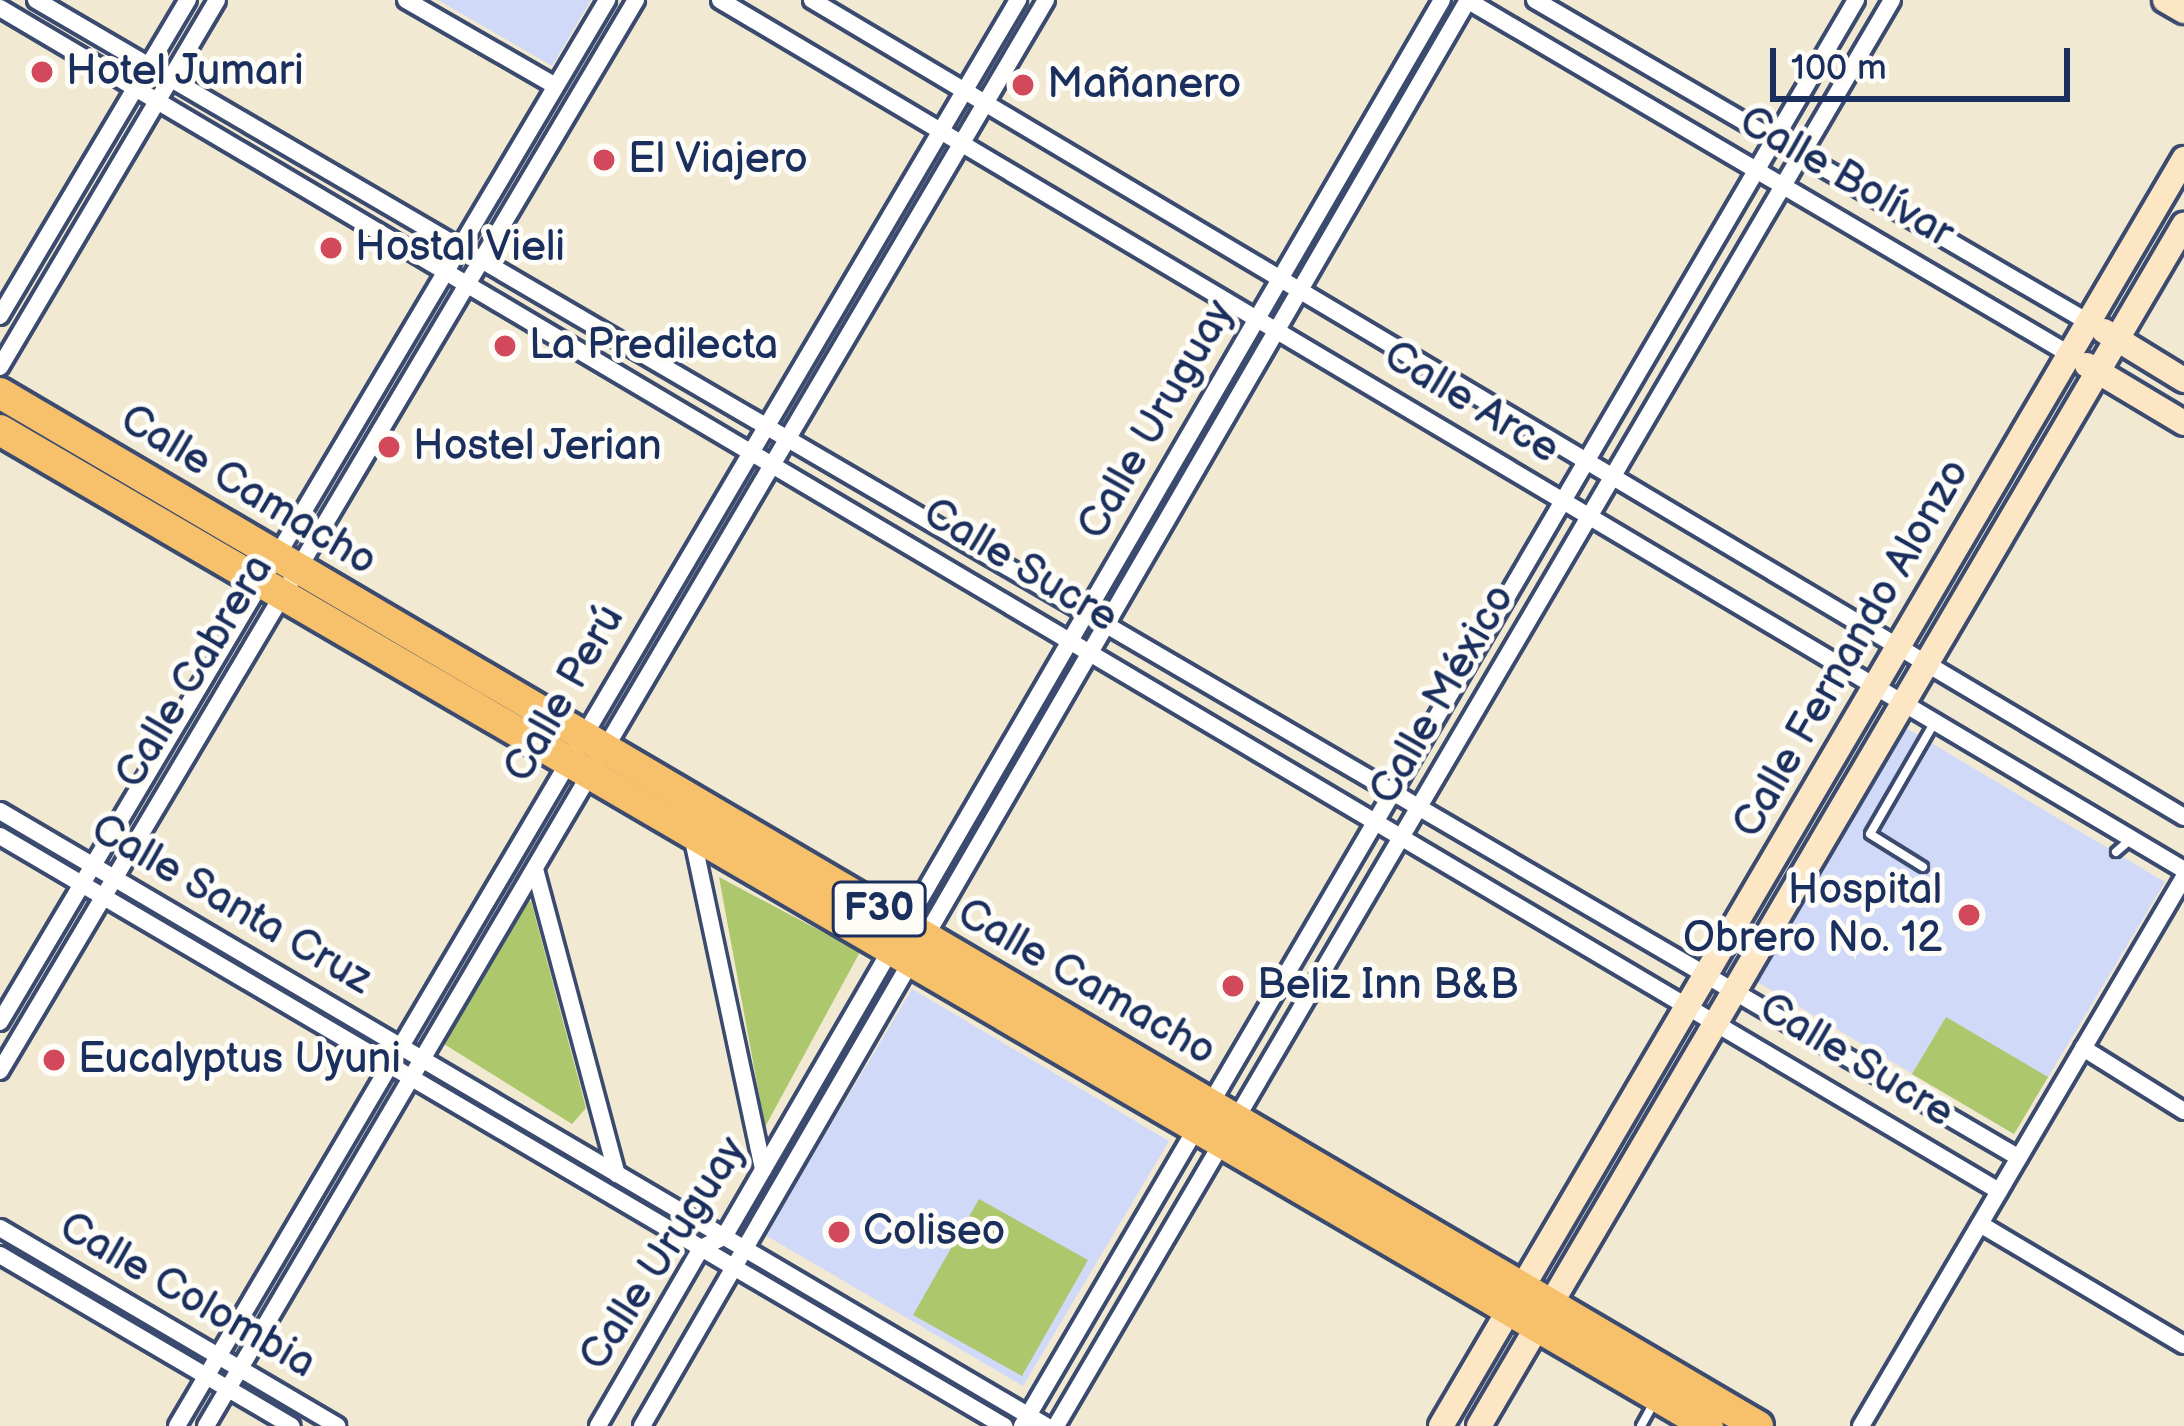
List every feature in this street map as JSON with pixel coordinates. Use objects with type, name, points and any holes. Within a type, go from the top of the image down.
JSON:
[{"type":"highway","name":"Calle Camacho","points":[[0,393],[279,576]]},
{"type":"highway","name":"Calle Camacho","points":[[0,430],[279,576],[1515,1300],[1758,1426]]},
{"type":"highway","name":"Calle Camacho","points":[[586,755],[692,834],[908,944]]},
{"type":"highway","name":"Calle Camacho","points":[[1543,1316],[1708,1426]]},
{"type":"main road","points":[[2165,0],[2184,11]]},
{"type":"main road","name":"Calle Fernando Alonzo","points":[[1441,1426],[2184,159]]},
{"type":"main road","name":"Calle Fernando Alonzo","points":[[1479,1426],[2184,225]]},
{"type":"main road","name":"Calle Bolívar","points":[[2089,322],[2184,380]]},
{"type":"main road","name":"Calle Bolívar","points":[[2069,355],[2184,423]]},
{"type":"street","name":"Calle Sucre","points":[[36,0],[1708,971],[2019,1158]]},
{"type":"street","points":[[0,316],[188,0]]},
{"type":"street","points":[[0,367],[218,0]]},
{"type":"street","points":[[406,0],[554,85]]},
{"type":"street","name":"Calle Cabrera","points":[[0,1071],[114,879],[445,272],[607,0]]},
{"type":"street","name":"Calle Cabrera","points":[[0,1022],[93,866],[481,261],[636,0]]},
{"type":"street","name":"Calle Arce","points":[[719,0],[2131,838],[2183,879]]},
{"type":"street","name":"Calle Arce","points":[[812,0],[965,92],[983,108],[2184,817]]},
{"type":"street","name":"Calle Perú","points":[[206,1426],[535,869],[586,755],[751,449],[1018,0]]},
{"type":"street","name":"Calle Perú","points":[[177,1426],[400,1046],[773,462],[1046,0]]},
{"type":"street","name":"Calle Uruguay","points":[[642,1426],[745,1249],[1072,638],[1442,0]]},
{"type":"street","name":"Calle Uruguay","points":[[598,1426],[701,1248],[724,1237],[1091,650],[1468,0]]},
{"type":"street","name":"Calle Bolívar","points":[[1468,0],[2069,355]]},
{"type":"street","name":"Calle Bolívar","points":[[1534,0],[2089,322]]},
{"type":"street","name":"Calle México","points":[[1056,1426],[1377,818],[1856,0]]},
{"type":"street","name":"Calle México","points":[[1025,1421],[1403,834],[1892,0]]},
{"type":"street","name":"Calle Sucre","points":[[0,8],[1718,1019],[2000,1191]]},
{"type":"street","name":"Calle Santa Cruz","points":[[0,811],[745,1249],[1025,1421],[1046,1426]]},
{"type":"street","points":[[692,834],[763,1170]]},
{"type":"street","name":"Calle Santa Cruz","points":[[0,836],[1004,1426]]},
{"type":"street","points":[[535,869],[617,1174]]},
{"type":"street","points":[[1861,1426],[2183,879]]},
{"type":"street","points":[[2083,1048],[2184,1111]]},
{"type":"street","points":[[1980,1224],[2184,1345]]},
{"type":"street","name":"Calle Colombia","points":[[0,1228],[337,1426]]},
{"type":"street","name":"Calle Colombia","points":[[0,1255],[292,1426]]},
{"type":"lane","points":[[1923,867],[1870,834],[1935,722]]},
{"type":"lane","points":[[2116,852],[2131,838]]},
{"type":"lane","points":[[1641,1426],[1658,1396]]},
{"type":"shaded area","points":[[438,0],[591,0],[552,66]]},
{"type":"shaded area","name":"Hospital Obrero No. 12","points":[[1906,728],[2165,882],[2014,1134],[1754,980]]},
{"type":"shaded area","points":[[912,989],[1169,1141],[1023,1386],[765,1235]]},
{"type":"green space","points":[[719,877],[860,952],[765,1127]]},
{"type":"green space","points":[[531,901],[586,1108],[572,1124],[444,1044],[518,905]]},
{"type":"green space","points":[[1946,1017],[2048,1077],[2014,1134],[1912,1074]]},
{"type":"green space","points":[[979,1199],[1088,1260],[1022,1376],[913,1315]]},
{"type":"place","name":"Hotel Jumari","points":[[42,72]]},
{"type":"place","name":"Mañanero","points":[[1023,85]]},
{"type":"place","name":"El Viajero","points":[[604,160]]},
{"type":"place","name":"Hostal Vieli","points":[[331,248]]},
{"type":"place","name":"La Predilecta","points":[[505,346]]},
{"type":"place","name":"Hostel Jerian","points":[[389,447]]},
{"type":"place","name":"Hospital Obrero No. 12","points":[[1969,915]]},
{"type":"place","name":"Beliz Inn B&B","points":[[1233,986]]},
{"type":"place","name":"Eucalyptus Uyuni","points":[[54,1060]]},
{"type":"place","name":"Coliseo","points":[[839,1232]]}]
